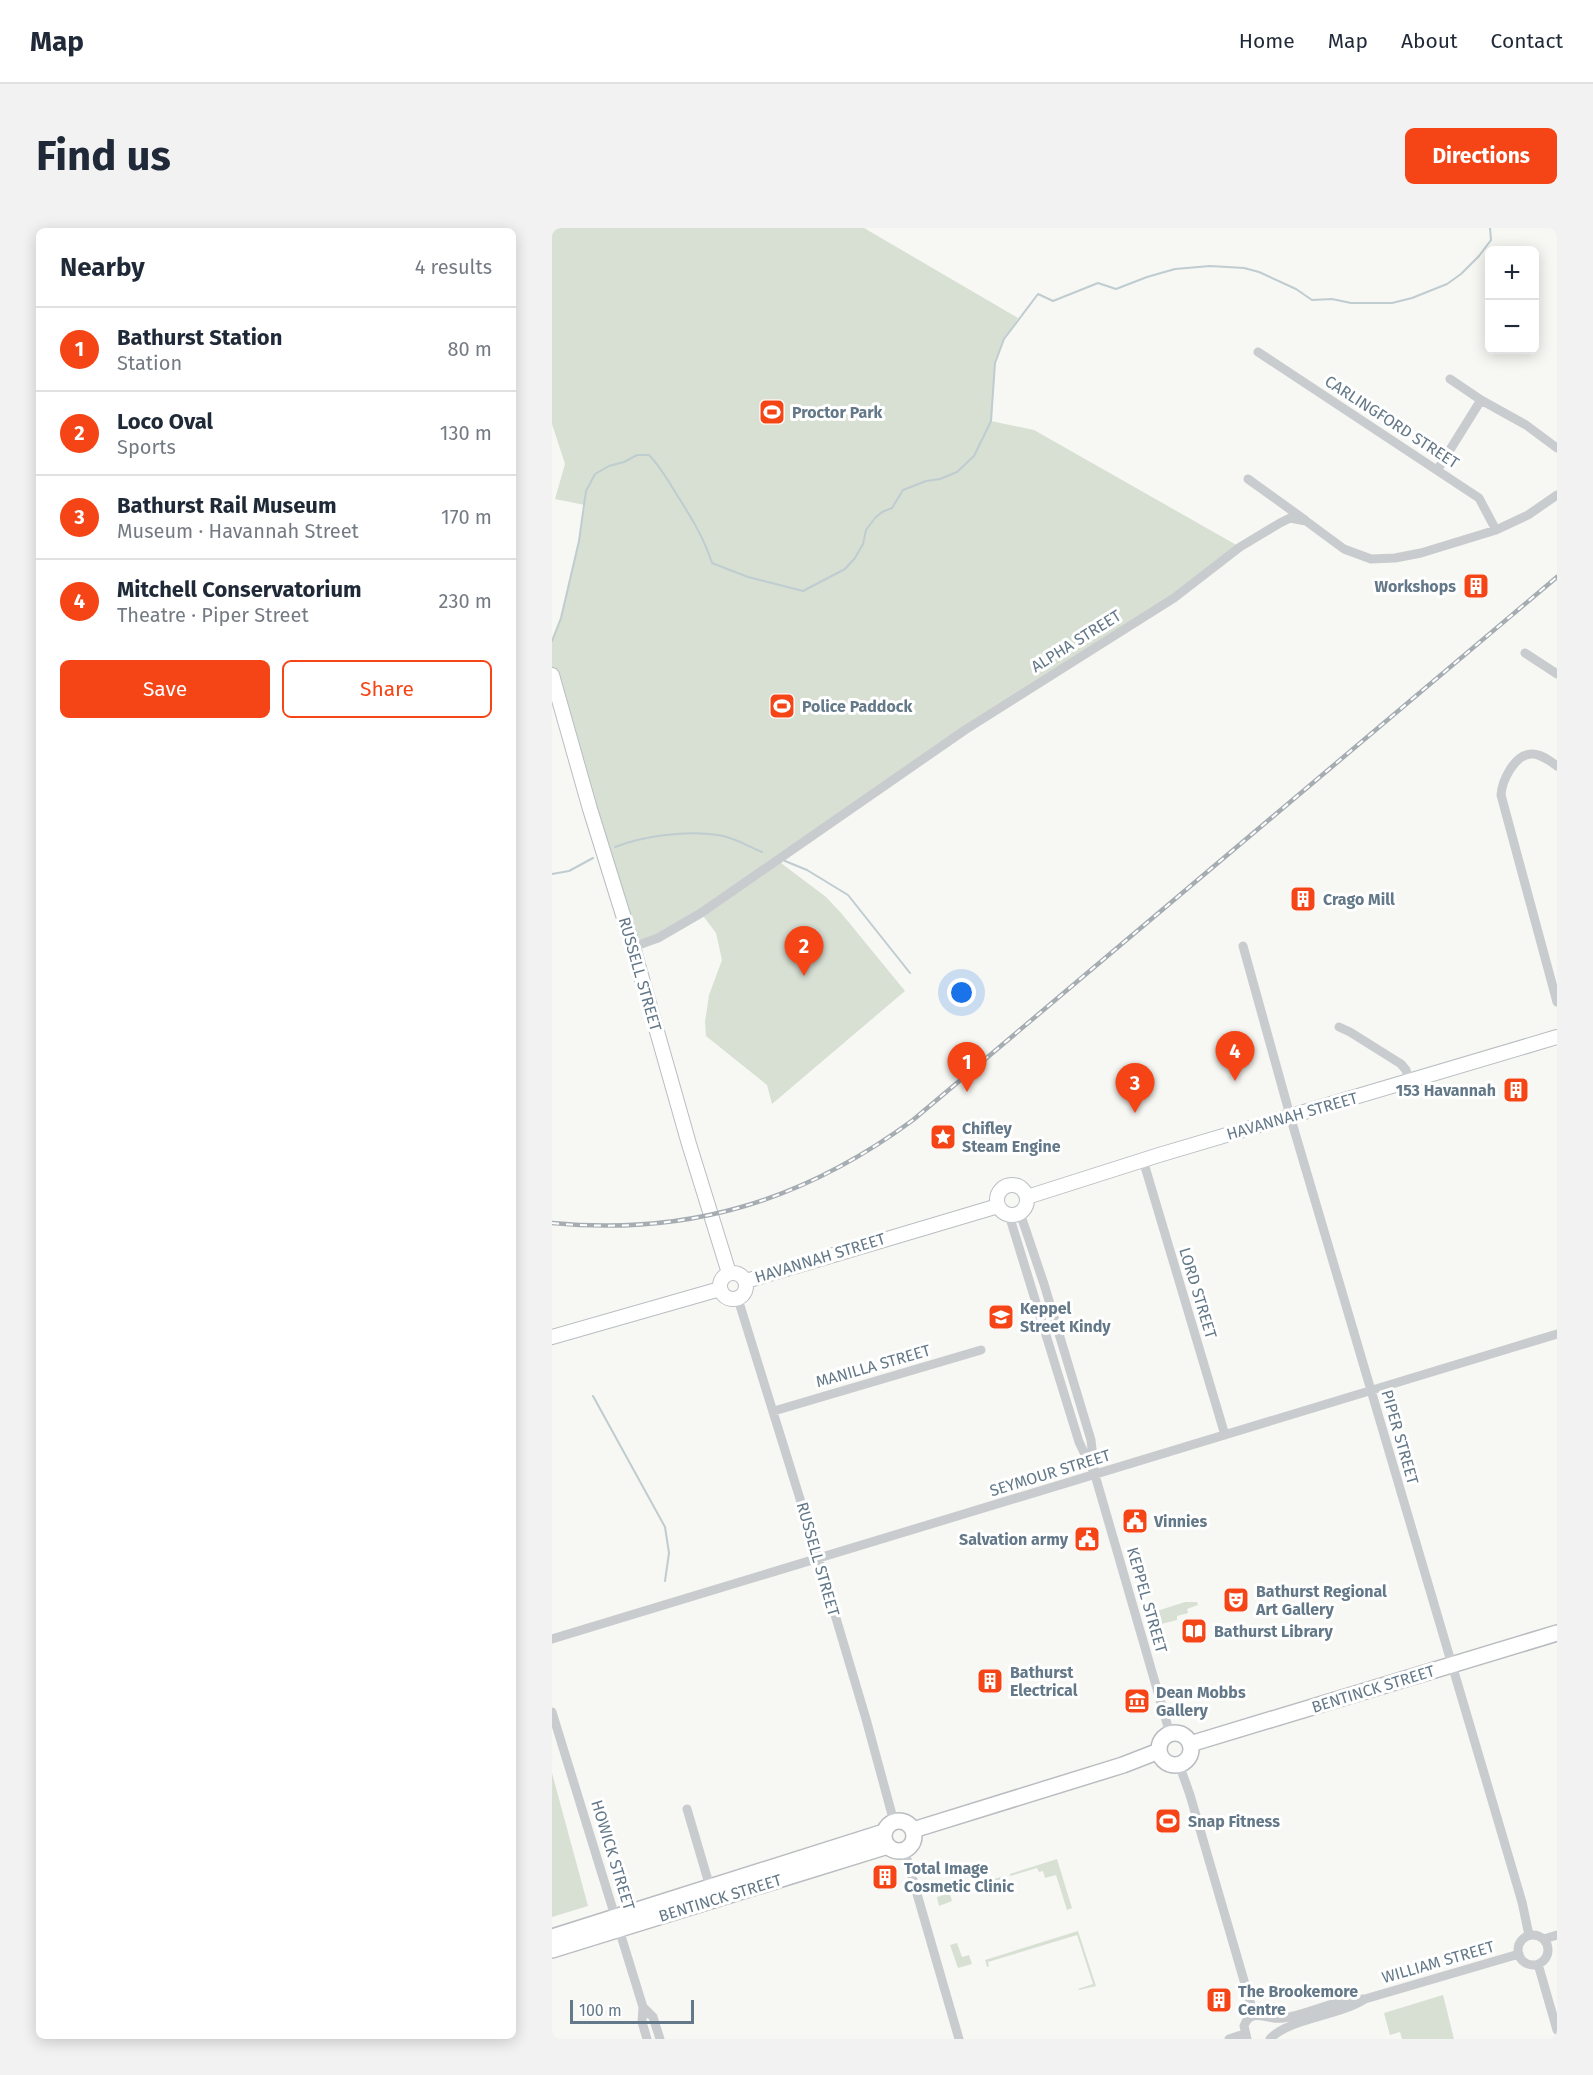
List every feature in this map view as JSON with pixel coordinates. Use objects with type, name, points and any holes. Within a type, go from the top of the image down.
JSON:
[{"type":"main road","name":"BENTINCK STREET","points":[[1190,1744],[1557,1633]]},
{"type":"main road","points":[[1170,1734],[1180,1734],[1190,1744],[1190,1754],[1179,1764],[1168,1763],[1159,1751],[1163,1738],[1170,1734]]},
{"type":"main road","points":[[913,1830],[1123,1765],[1159,1751]]},
{"type":"main road","points":[[907,1823],[913,1830],[911,1844],[904,1849],[896,1850],[889,1833],[907,1823]]},
{"type":"main road","name":"BENTINCK STREET","points":[[552,1950],[710,1887],[889,1833]]},
{"type":"main road","name":"BENTINCK STREET","points":[[552,1937],[618,1923],[889,1833]]},
{"type":"street","name":"CARLINGFORD STREET","points":[[1258,351],[1479,498],[1496,530]]},
{"type":"street","points":[[1450,379],[1481,400],[1526,425],[1557,448]]},
{"type":"street","points":[[1438,470],[1481,400]]},
{"type":"street","points":[[1248,479],[1344,549],[1371,559],[1395,558],[1421,553],[1496,530],[1528,514],[1557,495]]},
{"type":"street","name":"ALPHA STREET","points":[[633,947],[658,938],[701,913],[965,730],[1174,598],[1240,547],[1290,518],[1306,521]]},
{"type":"street","points":[[1525,653],[1557,674]]},
{"type":"street","name":"RUSSELL STREET","points":[[552,675],[729,1273]]},
{"type":"street","points":[[1557,766],[1539,755],[1530,754],[1520,758],[1502,789],[1501,800],[1557,1002]]},
{"type":"street","name":"PIPER STREET","points":[[1243,946],[1291,1117],[1522,1902],[1529,1935]]},
{"type":"street","points":[[1339,1027],[1401,1064],[1406,1070],[1409,1081]]},
{"type":"street","name":"HAVANNAH STREET","points":[[1027,1197],[1143,1160],[1557,1037]]},
{"type":"street","name":"LORD STREET","points":[[1143,1160],[1225,1435]]},
{"type":"street","points":[[1011,1184],[1020,1187],[1027,1197],[1026,1207],[1015,1214],[1001,1211],[998,1206],[998,1192],[1011,1184]]},
{"type":"street","name":"HAVANNAH STREET","points":[[746,1281],[998,1206]]},
{"type":"street","name":"KEPPEL STREET","points":[[1015,1214],[1044,1284],[1091,1440],[1095,1475],[1170,1734]]},
{"type":"street","name":"KEPPEL STREET","points":[[1015,1214],[1032,1287],[1064,1394],[1079,1442],[1095,1475]]},
{"type":"street","points":[[729,1273],[737,1273],[746,1281],[745,1292],[738,1299],[726,1297],[720,1289],[720,1281],[729,1273]]},
{"type":"street","points":[[1032,1287],[1044,1284]]},
{"type":"street","points":[[552,1337],[720,1289]]},
{"type":"street","name":"RUSSELL STREET","points":[[738,1299],[818,1559],[889,1833]]},
{"type":"street","name":"SEYMOUR STREET","points":[[552,1639],[1557,1334]]},
{"type":"street","name":"MANILLA STREET","points":[[774,1411],[981,1350]]},
{"type":"street","points":[[1064,1394],[1076,1390]]},
{"type":"street","name":"HOWICK STREET","points":[[552,1712],[643,2007],[642,2022],[647,2039]]},
{"type":"street","points":[[1179,1764],[1254,2015],[1245,2023],[1246,2037],[1229,2039]]},
{"type":"street","points":[[687,1809],[710,1887]]},
{"type":"street","points":[[904,1849],[959,2039]]},
{"type":"street","points":[[1529,1935],[1544,1939],[1552,1951],[1538,1964],[1526,1963],[1519,1954],[1518,1949],[1522,1940],[1529,1935]]},
{"type":"street","points":[[1544,1939],[1557,1935]]},
{"type":"street","name":"WILLIAM STREET","points":[[1272,2037],[1288,2026],[1352,2008],[1365,2000],[1519,1954]]},
{"type":"street","points":[[1538,1964],[1557,2030]]},
{"type":"street","name":"WILLIAM STREET","points":[[1269,2019],[1283,2018],[1349,1999],[1365,2000]]},
{"type":"street","name":"HOWICK STREET","points":[[643,2007],[653,2017],[660,2039]]},
{"type":"street","name":"WILLIAM STREET","points":[[1254,2015],[1262,2014],[1269,2019],[1274,2026],[1272,2037]]},
{"type":"shaded area","points":[[552,228],[864,228],[1018,318],[1004,339],[995,363],[991,421],[1034,430],[1240,547],[1174,598],[1039,682],[777,860],[826,897],[905,991],[772,1104],[767,1085],[706,1036],[705,1022],[709,995],[722,960],[716,933],[701,913],[633,947],[552,675],[552,641],[561,618],[585,505],[555,499],[565,464],[552,424]]},
{"type":"shaded area","points":[[1185,1602],[1197,1602],[1198,1605],[1187,1609],[1188,1613],[1177,1616],[1177,1620],[1161,1624],[1157,1611]]},
{"type":"shaded area","points":[[552,1773],[588,1906],[552,1917]]},
{"type":"shaded area","points":[[1057,1859],[1072,1908],[1067,1910],[1056,1875],[1045,1878],[1043,1871],[1039,1872],[1037,1868],[1010,1876],[1010,1874]]},
{"type":"shaded area","points":[[1004,1876],[1005,1879],[989,1884],[979,1892],[977,1885],[950,1894],[952,1901],[939,1906],[937,1897]]},
{"type":"shaded area","points":[[1078,1931],[1096,1986],[1078,1989],[1093,1984],[1077,1935],[988,1962],[987,1967],[985,1960]]},
{"type":"shaded area","points":[[957,1943],[962,1957],[969,1955],[972,1964],[958,1968],[950,1945]]},
{"type":"shaded area","points":[[1443,1995],[1454,2039],[1402,2039],[1400,2032],[1390,2035],[1384,2013]]},
{"type":"waterway","points":[[552,641],[561,618],[579,541],[586,491],[595,474],[609,466],[637,455],[649,455],[664,474],[692,520],[712,563],[748,577],[803,591],[845,569],[863,544],[866,530],[882,512],[892,508],[903,490],[957,472],[974,456],[991,421],[995,363],[1004,339],[1038,294],[1053,301],[1098,283],[1116,289],[1175,269],[1210,266],[1244,268],[1259,272],[1296,289],[1312,300],[1392,303],[1412,298],[1447,284],[1461,274],[1491,240],[1490,228]]},
{"type":"waterway","points":[[615,847],[665,835],[693,833],[729,838],[762,852]]},
{"type":"waterway","points":[[552,874],[569,871],[593,858]]},
{"type":"waterway","points":[[785,861],[807,870],[848,895],[910,973]]},
{"type":"waterway","points":[[593,1396],[665,1527],[669,1553],[665,1581]]},
{"type":"railway","points":[[552,1223],[602,1226],[650,1224],[742,1207],[786,1192],[829,1172],[871,1148],[913,1120],[1557,577]]},
{"type":"place","name":"Proctor Park","points":[[772,412]]},
{"type":"place","name":"Workshops","points":[[1476,586]]},
{"type":"place","name":"Police Paddock","points":[[782,706]]},
{"type":"place","name":"Crago Mill","points":[[1303,899]]},
{"type":"place","name":"Loco Oval","points":[[804,976]]},
{"type":"place","name":"Mitchell Conservatorium","points":[[1235,1081]]},
{"type":"place","name":"153 Havannah","points":[[1516,1090]]},
{"type":"place","name":"Bathurst Station","points":[[967,1092]]},
{"type":"place","name":"Bathurst Rail Museum","points":[[1135,1113]]},
{"type":"place","name":"Chifley Steam Engine","points":[[943,1137]]},
{"type":"place","name":"Keppel Street Kindy","points":[[1001,1317]]},
{"type":"place","name":"Vinnies","points":[[1135,1521]]},
{"type":"place","name":"Salvation army","points":[[1087,1539]]},
{"type":"place","name":"Bathurst Regional Art Gallery","points":[[1236,1600]]},
{"type":"place","name":"Bathurst Library","points":[[1194,1631]]},
{"type":"place","name":"Bathurst Electrical","points":[[990,1681]]},
{"type":"place","name":"Dean Mobbs Gallery","points":[[1137,1701]]},
{"type":"place","name":"Snap Fitness","points":[[1168,1821]]},
{"type":"place","name":"Total Image Cosmetic Clinic","points":[[885,1877]]},
{"type":"place","name":"The Brookemore Centre","points":[[1219,2000]]}]
